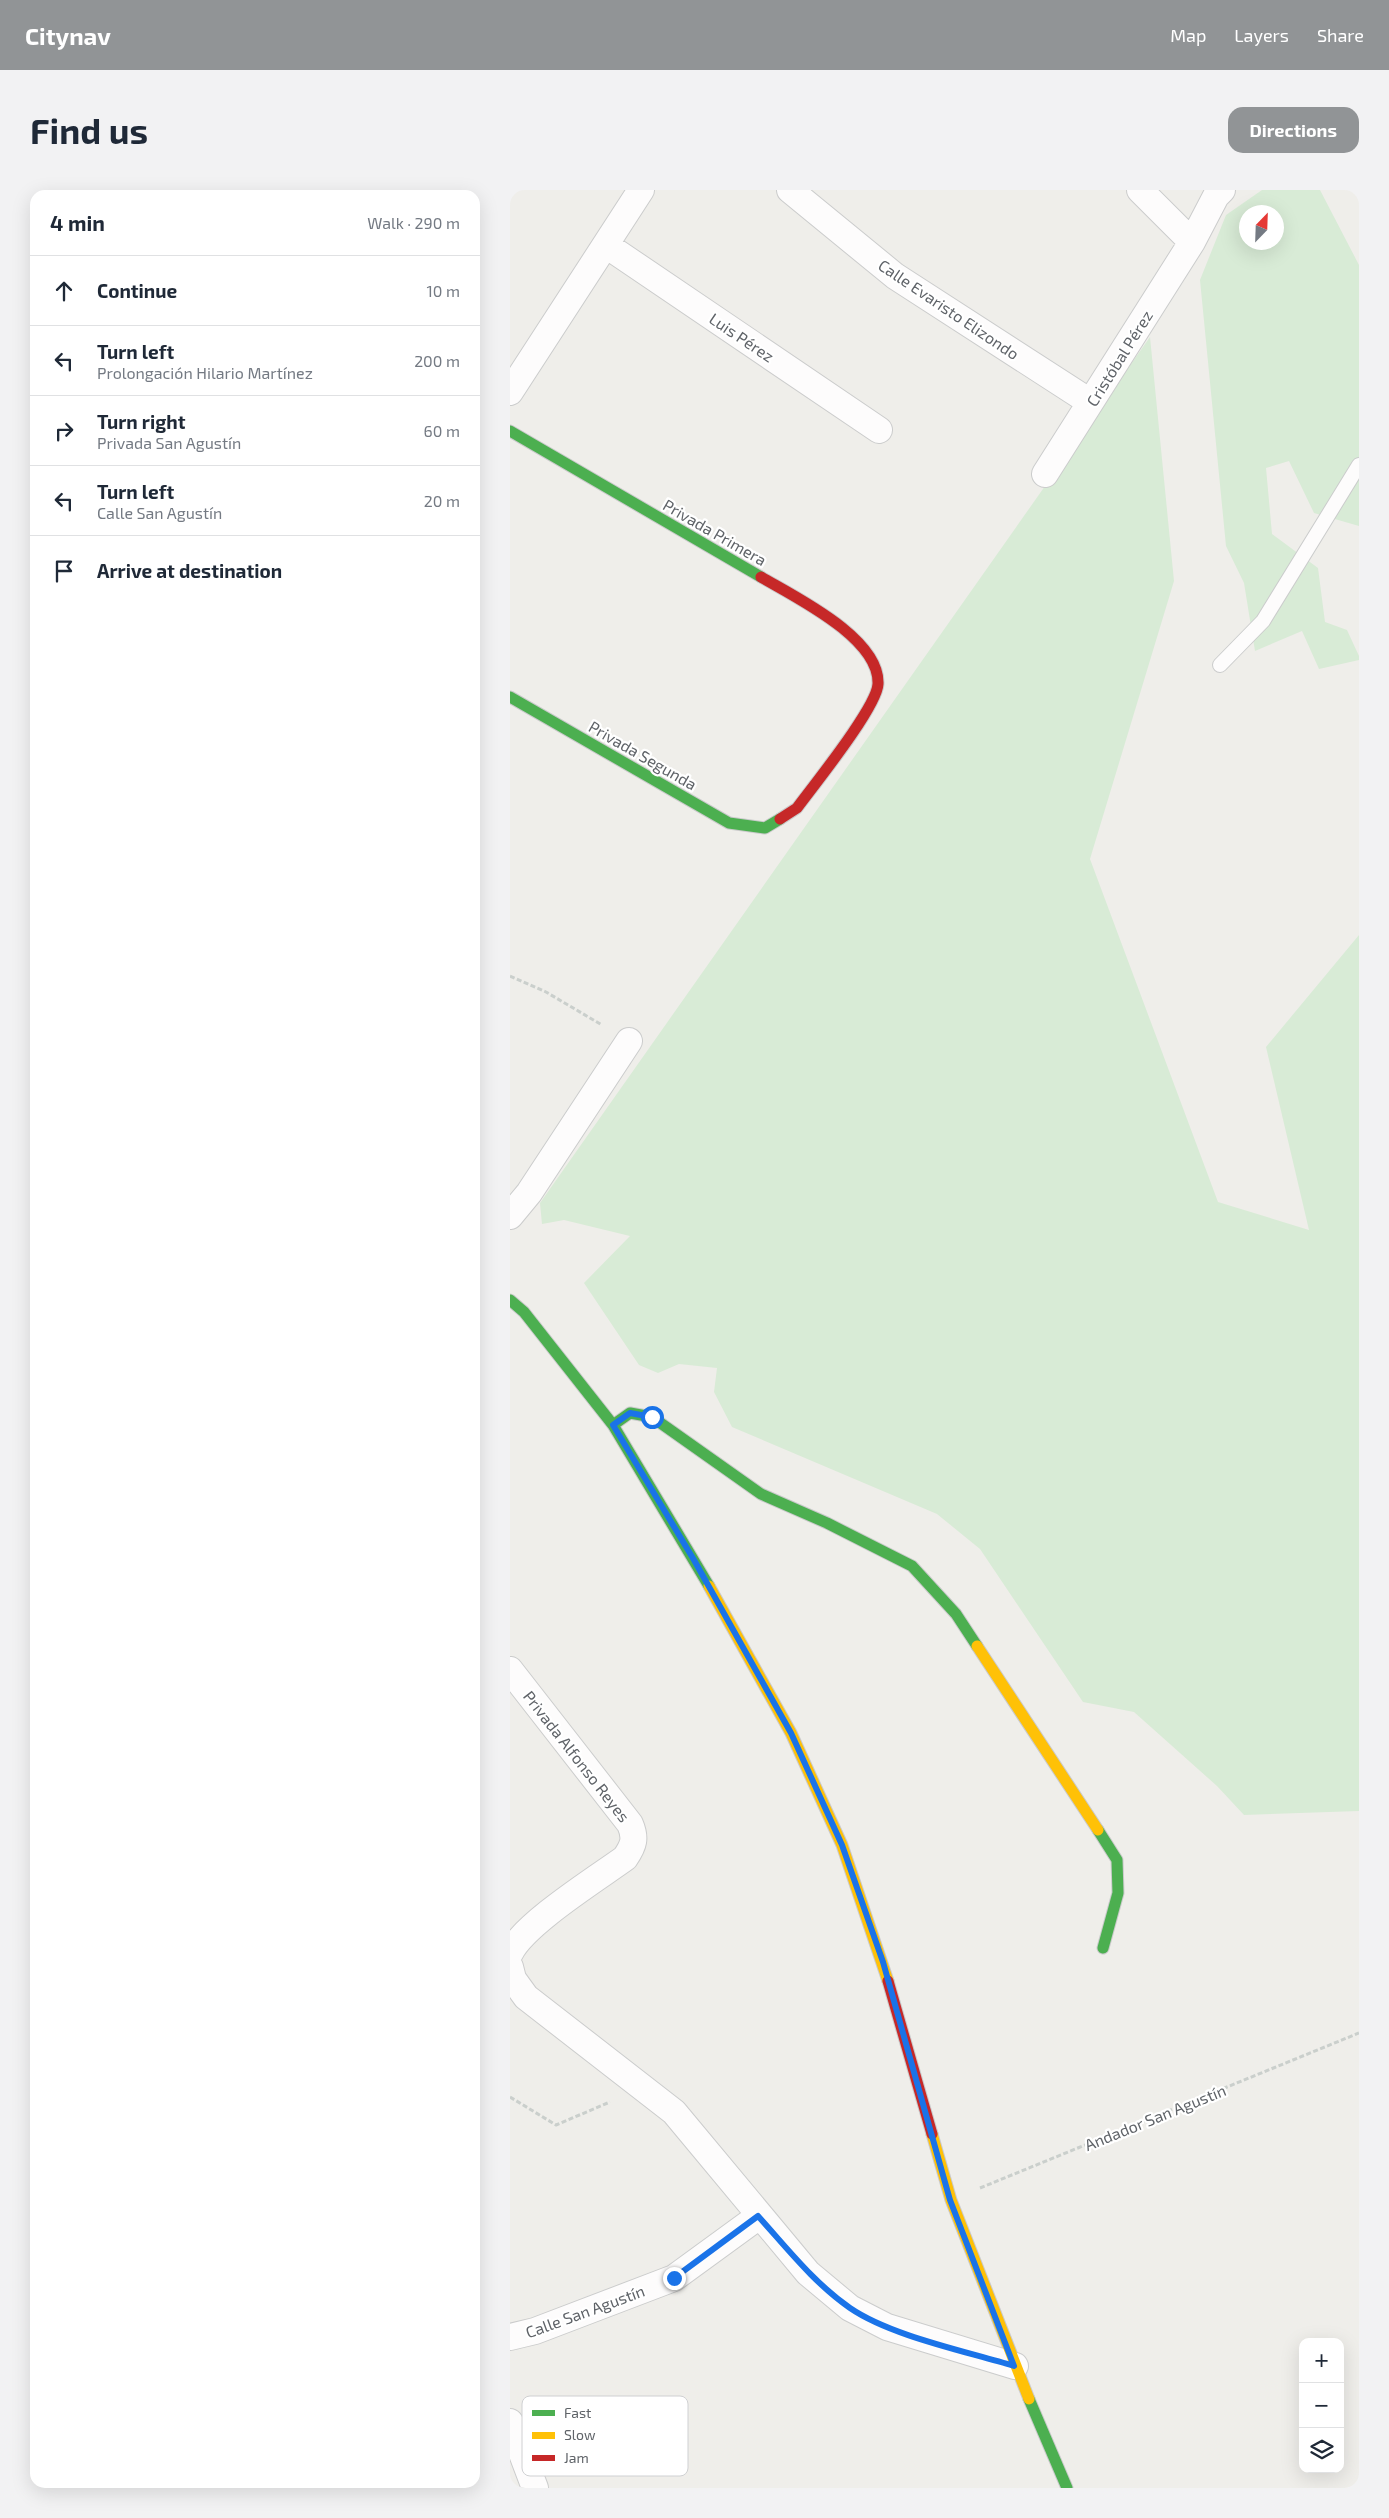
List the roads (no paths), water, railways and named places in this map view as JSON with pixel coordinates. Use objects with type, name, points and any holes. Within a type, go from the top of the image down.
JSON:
[{"type":"street","points":[[510,392],[641,190]]},
{"type":"street","name":"Calle Evaristo Elizondo","points":[[790,190],[895,276],[1090,402]]},
{"type":"street","points":[[1140,190],[1192,242]]},
{"type":"street","name":"Cristóbal Pérez","points":[[1045,474],[1192,242],[1216,196],[1222,190]]},
{"type":"street","name":"Luis Pérez","points":[[606,245],[879,430]]},
{"type":"street","name":"Privada Primera","points":[[510,431],[814,608],[849,634],[872,658],[878,684],[868,710],[797,808],[765,828]]},
{"type":"street","name":"Privada Segunda","points":[[510,698],[729,823],[765,828]]},
{"type":"street","points":[[510,1216],[529,1194],[629,1041]]},
{"type":"street","points":[[510,1300],[524,1312],[613,1425],[694,1560],[791,1733],[842,1845],[883,1962],[950,2200],[1014,2366],[1067,2488]]},
{"type":"street","points":[[613,1425],[630,1413],[652,1417],[761,1494],[882,1550],[912,1566],[956,1614],[1117,1860],[1118,1893],[1103,1948]]},
{"type":"street","name":"Privada Alfonso Reyes","points":[[510,1670],[630,1824],[635,1835],[633,1846],[625,1858],[535,1924],[516,1941],[510,1953]]},
{"type":"street","points":[[510,1966],[513,1979],[526,1997],[674,2112],[704,2145],[758,2216],[808,2273],[850,2308],[887,2327],[1014,2366]]},
{"type":"street","name":"Calle San Agustín","points":[[510,2337],[535,2331],[674,2278],[758,2216]]},
{"type":"street","points":[[510,2422],[522,2454]]},
{"type":"street","points":[[530,2476],[535,2488]]},
{"type":"lane","points":[[1220,665],[1262,621],[1359,465]]}]
